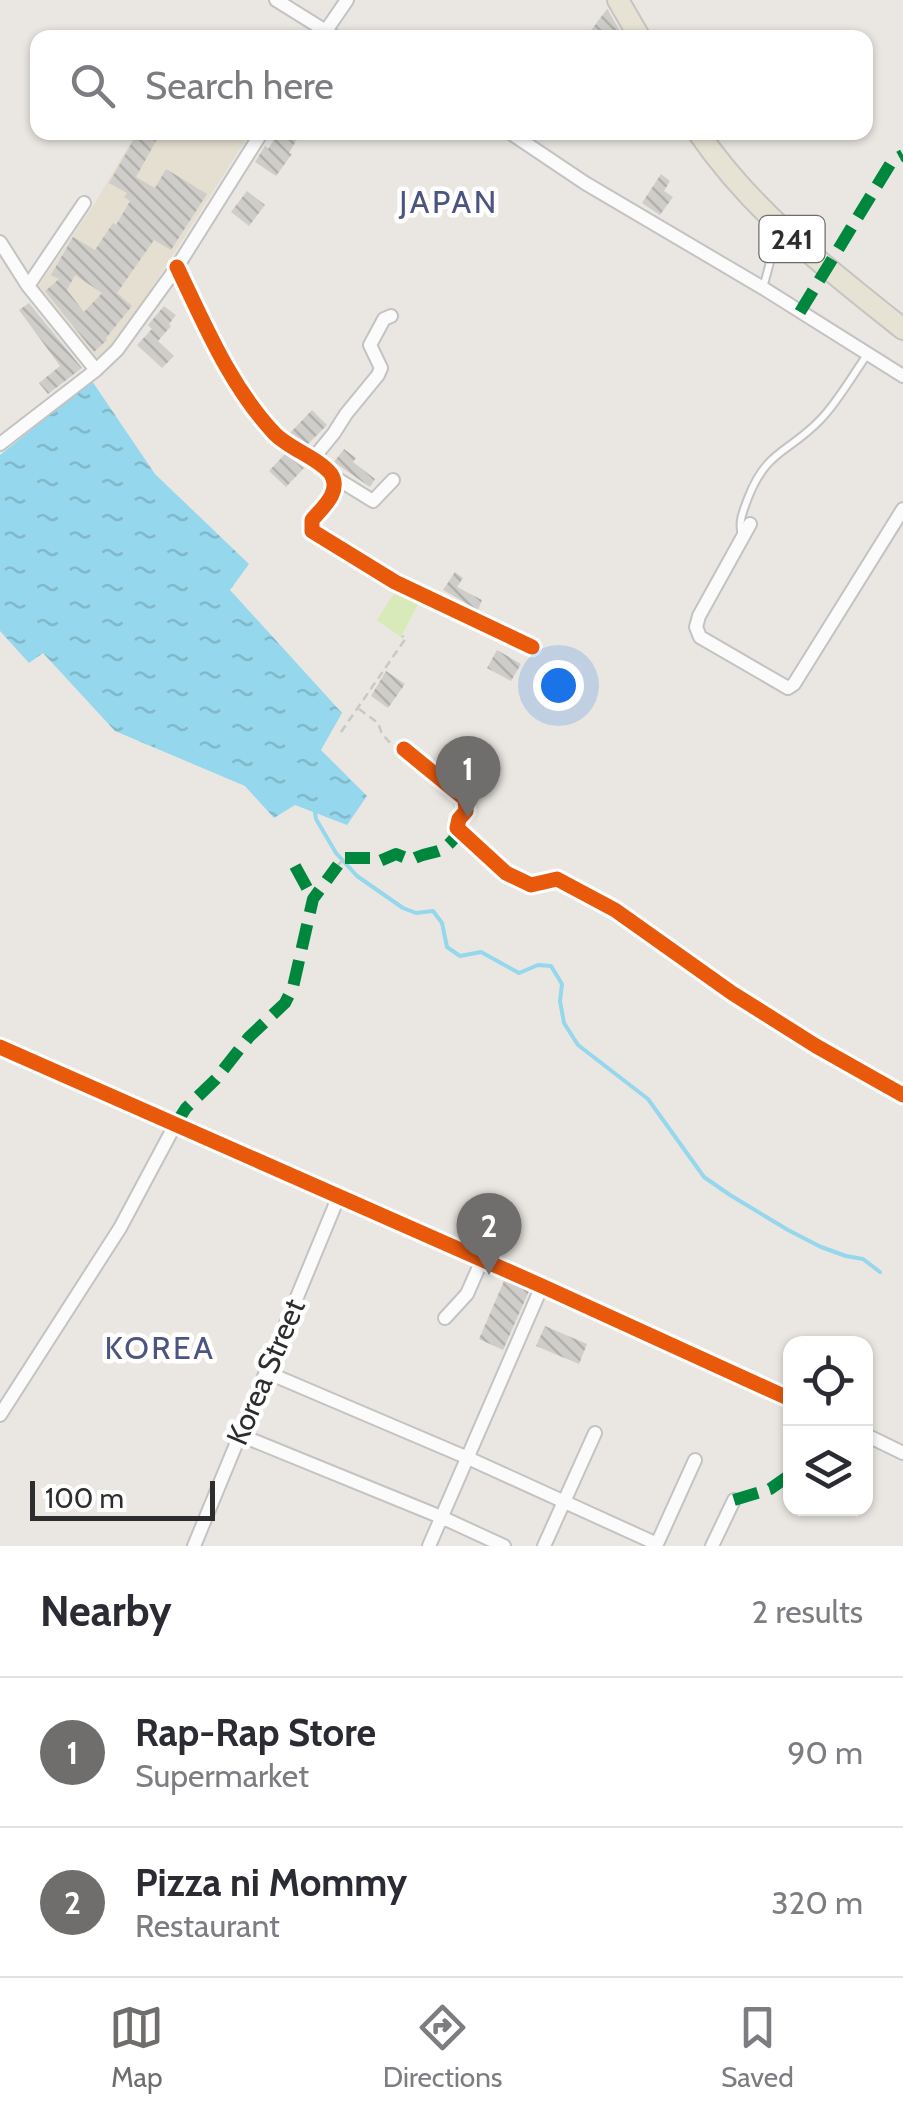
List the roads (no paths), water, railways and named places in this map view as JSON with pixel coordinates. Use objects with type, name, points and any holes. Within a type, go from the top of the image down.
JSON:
[{"type":"main road","points":[[618,0],[635,30]]},
{"type":"main road","name":"241","points":[[704,140],[737,183],[780,228],[903,328]]},
{"type":"street","points":[[276,0],[321,30]]},
{"type":"street","points":[[331,30],[347,0]]},
{"type":"street","points":[[0,444],[117,350],[177,267],[257,140]]},
{"type":"street","points":[[521,140],[903,376]]},
{"type":"street","points":[[28,286],[84,203]]},
{"type":"street","points":[[0,242],[28,286],[96,370]]},
{"type":"street","points":[[177,267],[220,357],[279,438],[372,501],[393,480]]},
{"type":"street","points":[[312,460],[378,375],[381,368],[370,345],[384,319],[392,316]]},
{"type":"street","points":[[331,475],[335,486],[332,497],[312,520],[312,531],[394,582],[532,646]]},
{"type":"street","points":[[746,530],[696,622],[698,632],[788,688],[903,509]]},
{"type":"street","points":[[404,749],[465,799],[466,811],[457,828],[506,873],[531,885],[557,879],[615,910],[732,993],[903,1096]]},
{"type":"street","points":[[0,1047],[783,1397]]},
{"type":"street","points":[[0,1415],[120,1228],[175,1125]]},
{"type":"street","name":"Korea Street","points":[[194,1546],[338,1198]]},
{"type":"street","points":[[445,1318],[468,1294],[482,1260]]},
{"type":"street","points":[[428,1546],[542,1286]]},
{"type":"street","points":[[266,1372],[468,1458],[657,1545],[695,1460]]},
{"type":"street","points":[[544,1546],[595,1433]]},
{"type":"street","points":[[240,1435],[504,1546]]},
{"type":"street","points":[[873,1438],[903,1452]]},
{"type":"street","points":[[712,1546],[734,1500]]},
{"type":"lane","points":[[763,288],[780,228]]},
{"type":"lane","points":[[746,530],[740,517],[764,465],[825,415],[867,355]]},
{"type":"water","points":[[92,381],[155,474],[249,564],[230,590],[342,713],[321,750],[367,796],[347,825],[295,805],[274,818],[245,786],[115,731],[43,653],[29,663],[0,631],[0,455]]},
{"type":"waterway","points":[[315,813],[336,853],[357,876],[403,908],[416,913],[433,911],[442,923],[447,947],[460,956],[481,952],[519,973],[538,965],[551,966],[562,984],[564,1023],[578,1045],[648,1099],[704,1177],[788,1230],[821,1247],[863,1259],[880,1272]]},
{"type":"place","name":"Rap-Rap Store","points":[[468,818]]},
{"type":"place","name":"Pizza ni Mommy","points":[[489,1275]]},
{"type":"district","name":"JAPAN","points":[[449,202]]},
{"type":"district","name":"KOREA","points":[[160,1348]]}]
